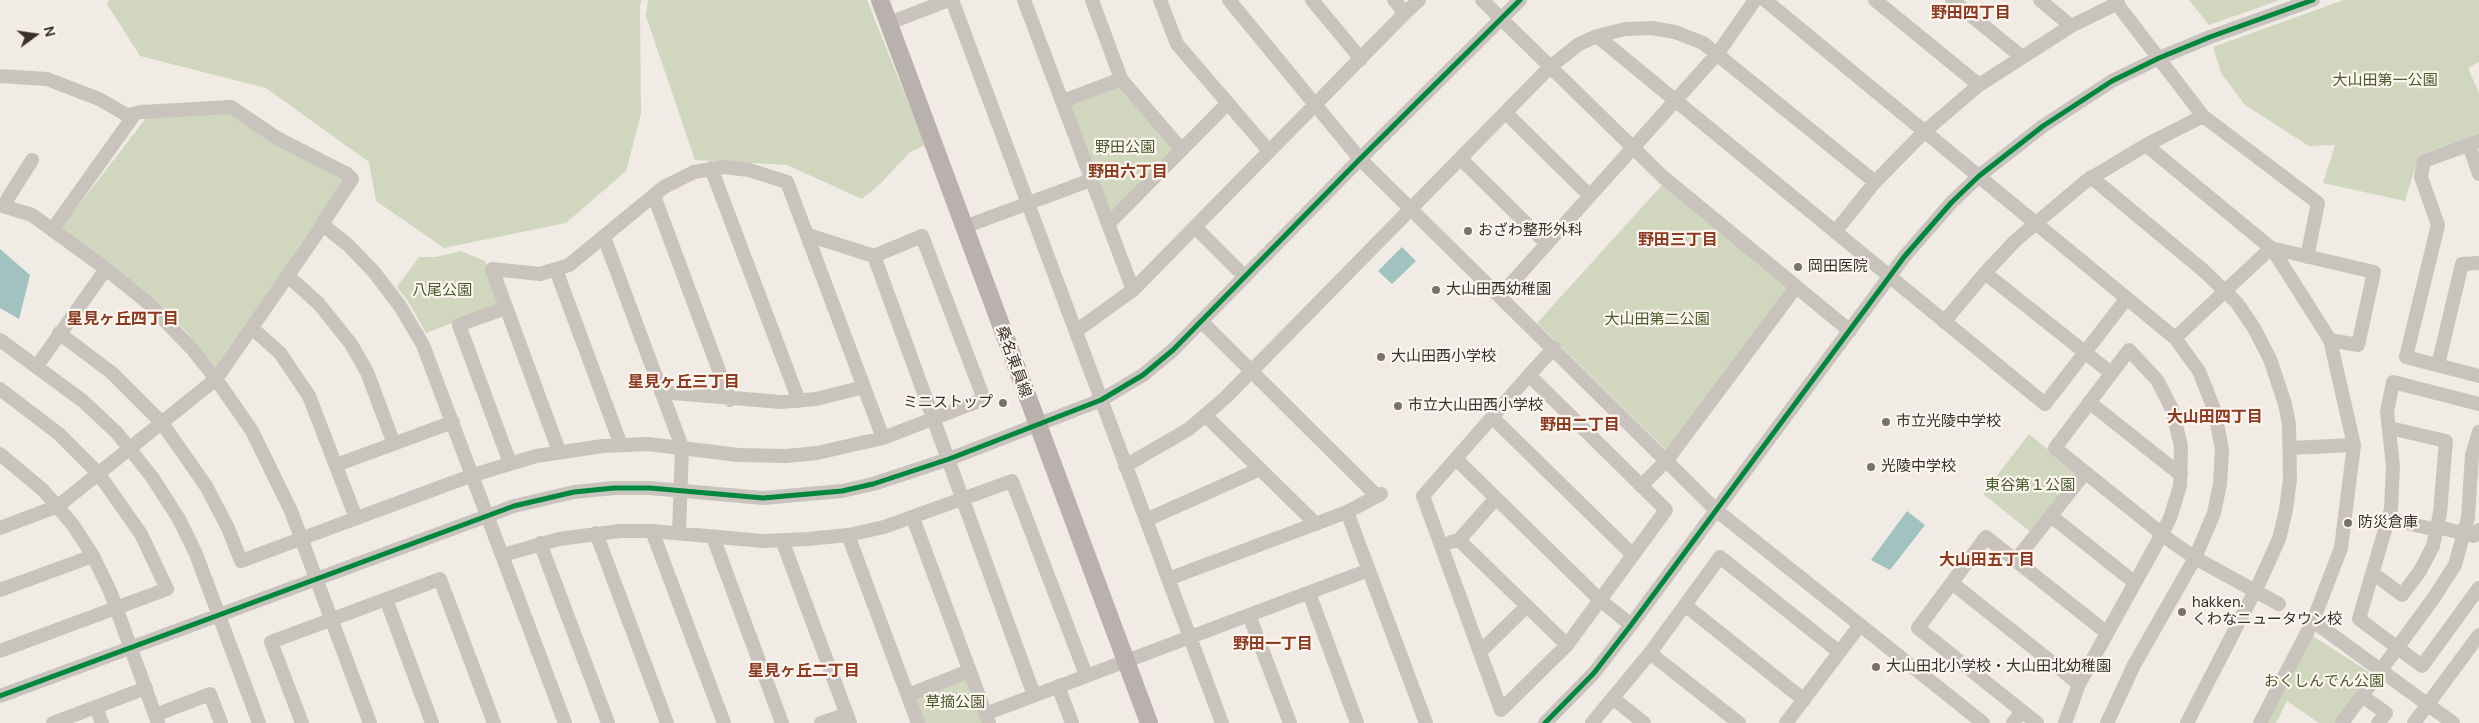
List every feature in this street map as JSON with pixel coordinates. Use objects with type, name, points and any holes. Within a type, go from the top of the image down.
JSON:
[{"type":"main road","name":"桑名東員線","points":[[880,0],[1149,723]]},
{"type":"street","points":[[889,23],[951,0],[1222,723]]},
{"type":"street","points":[[1024,0],[1133,290]]},
{"type":"street","points":[[1092,0],[1121,79],[1182,150]]},
{"type":"street","points":[[1160,0],[1177,44],[1269,151]]},
{"type":"street","points":[[1229,0],[1360,159],[1554,348],[1716,510],[1983,723]]},
{"type":"street","points":[[1312,0],[1361,59]]},
{"type":"street","points":[[1394,0],[1405,13]]},
{"type":"street","points":[[1076,331],[1133,290],[1419,0]]},
{"type":"street","points":[[1482,0],[1633,149],[1676,188],[1850,331]]},
{"type":"street","points":[[0,696],[488,515],[538,500],[588,490],[650,488],[763,498],[812,495],[873,484],[949,459],[1102,400],[1143,376],[1201,321],[1520,0]]},
{"type":"street","points":[[1500,296],[1718,53],[1756,0]]},
{"type":"street","points":[[1765,0],[2175,338],[2199,371],[2214,409],[2222,449],[2220,484],[2214,513],[2195,558],[2134,665],[2108,723]]},
{"type":"street","points":[[1875,0],[1979,85]]},
{"type":"street","points":[[1952,0],[2022,57]]},
{"type":"street","points":[[2040,0],[2071,26]]},
{"type":"street","points":[[1545,723],[1594,673],[1632,625],[1890,277],[1937,218],[1979,176],[2009,151],[2074,104],[2112,81],[2159,58],[2313,0]]},
{"type":"street","points":[[1835,232],[1875,182],[1924,132],[1979,85],[2071,26],[2116,1],[2203,116],[2318,203],[2307,257]]},
{"type":"street","points":[[1125,466],[1189,429],[1205,415],[1252,371],[1550,67],[1580,44],[1597,36],[1624,29],[1664,29],[1694,39],[1718,53],[1875,182]]},
{"type":"street","points":[[1597,36],[2045,404],[2127,298]]},
{"type":"street","points":[[0,76],[47,79],[86,93],[130,116]]},
{"type":"street","points":[[1062,101],[1121,79]]},
{"type":"street","points":[[1108,224],[1228,103]]},
{"type":"street","points":[[0,528],[58,506],[216,379],[323,225],[352,179],[347,174],[277,138],[231,107],[141,112],[130,116],[52,230]]},
{"type":"street","points":[[1506,113],[1590,196]]},
{"type":"street","points":[[1944,322],[1985,272],[2035,222],[2091,177],[2146,145],[2203,116]]},
{"type":"street","points":[[2479,174],[2474,143],[2424,161],[2421,177],[2438,226],[2406,357],[2479,376]]},
{"type":"street","points":[[2146,145],[2271,248],[2330,340],[2354,445],[2341,548],[2313,620],[2260,723]]},
{"type":"street","points":[[1461,159],[1547,244]]},
{"type":"street","points":[[32,160],[3,206],[32,215],[106,269],[147,302],[180,336],[216,379],[260,444],[291,510],[370,723]]},
{"type":"street","points":[[711,168],[799,401]]},
{"type":"street","points":[[560,451],[492,269],[540,274],[556,270],[576,261],[678,178],[711,168],[749,170],[787,182],[884,438]]},
{"type":"street","points":[[2091,177],[2226,291],[2254,328],[2270,359],[2285,404],[2291,448],[2289,495],[2274,553],[2186,723]]},
{"type":"street","points":[[964,227],[1091,180]]},
{"type":"street","points":[[654,196],[730,400]]},
{"type":"street","points":[[323,225],[368,265],[400,306],[423,345],[565,723]]},
{"type":"street","points":[[1195,227],[1246,277]]},
{"type":"street","points":[[60,333],[112,372],[162,423],[206,486],[228,528],[241,561],[473,475],[510,463],[560,451],[648,444],[739,456],[786,456],[831,450],[884,438],[984,400],[922,236],[874,256],[808,235]]},
{"type":"street","points":[[604,237],[682,447],[679,533]]},
{"type":"street","points":[[2271,248],[2374,272],[2358,345],[2330,340]]},
{"type":"street","points":[[2175,338],[2271,248]]},
{"type":"street","points":[[874,256],[932,420],[949,459],[1034,695]]},
{"type":"street","points":[[2438,365],[2462,264],[2479,263]]},
{"type":"street","points":[[37,366],[106,269]]},
{"type":"street","points":[[556,270],[621,445]]},
{"type":"street","points":[[1985,272],[2111,373]]},
{"type":"street","points":[[288,276],[319,304],[351,344],[367,372],[394,444]]},
{"type":"street","points":[[1641,486],[1667,460],[1796,287]]},
{"type":"street","points":[[506,308],[459,325],[510,463]]},
{"type":"street","points":[[1168,579],[1347,512],[1379,495],[1201,321]]},
{"type":"street","points":[[252,328],[280,353],[299,379],[312,403],[356,518]]},
{"type":"street","points":[[0,340],[83,401],[130,448],[152,478],[179,519],[196,554],[259,723]]},
{"type":"street","points":[[1529,375],[1666,510],[1567,645],[1501,710],[1423,496],[1529,375],[1554,348]]},
{"type":"street","points":[[2065,723],[2079,684],[2162,534],[2174,507],[2181,475],[2181,446],[2176,420],[2168,399],[2156,380],[2129,350],[2055,448],[2162,534],[2195,558],[2279,604]]},
{"type":"street","points":[[2479,404],[2393,382],[2387,406],[2393,478],[2389,519],[2374,574],[2359,618],[2422,666],[2479,588]]},
{"type":"street","points":[[661,392],[730,400],[799,401],[864,387]]},
{"type":"street","points":[[0,389],[60,434],[98,473],[141,534],[167,589],[0,651]]},
{"type":"street","points":[[2089,402],[2181,475]]},
{"type":"street","points":[[1205,415],[1316,524]]},
{"type":"street","points":[[1492,417],[1633,555]]},
{"type":"street","points":[[336,465],[452,422]]},
{"type":"street","points":[[2374,574],[2402,594],[2427,559],[2438,529],[2446,441],[2390,428]]},
{"type":"street","points":[[2342,723],[2450,573],[2458,559],[2468,518],[2472,455],[2479,432]]},
{"type":"street","points":[[2291,448],[2354,445]]},
{"type":"street","points":[[0,454],[43,490],[58,506],[93,556],[117,608],[157,719],[210,694],[221,723]]},
{"type":"street","points":[[1456,459],[1600,600],[1632,625]]},
{"type":"street","points":[[1146,520],[1260,469]]},
{"type":"street","points":[[2016,560],[2086,473]]},
{"type":"street","points":[[503,555],[540,543],[596,533],[652,531],[713,537],[782,540],[848,534],[884,527],[913,518],[1012,480],[1086,676]]},
{"type":"street","points":[[1441,546],[1459,540],[1496,498]]},
{"type":"street","points":[[1347,512],[1426,723]]},
{"type":"street","points":[[2051,516],[2134,582]]},
{"type":"street","points":[[913,518],[987,718],[1034,695],[1369,570]]},
{"type":"street","points":[[2389,519],[2474,536],[2479,530]]},
{"type":"street","points":[[652,531],[724,723]]},
{"type":"street","points":[[596,533],[667,723]]},
{"type":"street","points":[[848,534],[918,723]]},
{"type":"street","points":[[713,537],[782,723]]},
{"type":"street","points":[[2037,723],[1918,628],[1986,537],[2107,633]]},
{"type":"street","points":[[782,540],[849,718],[821,723]]},
{"type":"street","points":[[1459,540],[1567,645]]},
{"type":"street","points":[[540,543],[608,723]]},
{"type":"street","points":[[0,590],[93,556]]},
{"type":"street","points":[[1592,723],[1614,699],[1650,653],[1720,558],[1839,652]]},
{"type":"street","points":[[302,723],[272,642],[440,578],[494,723]]},
{"type":"street","points":[[1952,582],[2079,684]]},
{"type":"street","points":[[1309,593],[1358,723]]},
{"type":"street","points":[[386,599],[432,723]]},
{"type":"street","points":[[1685,605],[1804,700]]},
{"type":"street","points":[[1480,652],[1527,606]]},
{"type":"street","points":[[1249,615],[1290,723]]},
{"type":"street","points":[[2313,620],[2452,723]]},
{"type":"street","points":[[1786,723],[1860,625]]},
{"type":"street","points":[[2414,723],[2479,635]]},
{"type":"street","points":[[1650,653],[1738,723]]},
{"type":"street","points":[[908,695],[969,671]]},
{"type":"street","points":[[1058,686],[1072,723]]},
{"type":"street","points":[[53,723],[146,688]]},
{"type":"street","points":[[2362,696],[2386,713],[2378,723]]},
{"type":"street","points":[[1614,699],[1644,723]]},
{"type":"street","points":[[96,707],[102,723]]},
{"type":"street","points":[[2013,723],[2022,711]]},
{"type":"green space","points":[[109,0],[642,0],[640,5],[641,114],[626,171],[566,223],[444,248],[376,201],[369,162],[266,88],[140,56],[107,4]]},
{"type":"green space","points":[[648,0],[867,0],[925,145],[909,153],[881,183],[862,199],[787,165],[695,160],[646,16]]},
{"type":"green space","points":[[2189,0],[2280,0],[2209,25]]},
{"type":"green space","name":"大山田第一公園","points":[[2344,0],[2479,0],[2479,62],[2468,68],[2479,93],[2479,134],[2419,155],[2405,201],[2323,183],[2335,145],[2309,146],[2245,105],[2221,73],[2213,47]]},
{"type":"green space","name":"野田公園","points":[[1118,85],[1174,148],[1109,213],[1069,107],[1071,102]]},
{"type":"green space","points":[[230,112],[344,179],[345,183],[216,367],[183,328],[146,292],[61,228],[146,118]]},
{"type":"green space","name":"大山田第二公園","points":[[1663,184],[1788,286],[1668,450],[1537,323]]},
{"type":"green space","name":"八尾公園","points":[[461,251],[485,261],[499,303],[497,306],[426,333],[408,301],[397,287],[419,257],[436,257]]},
{"type":"green space","name":"東谷第１公園","points":[[2029,434],[2077,473],[2032,533],[1983,494]]},
{"type":"green space","name":"おくしんでん公園","points":[[2311,635],[2369,672],[2370,678],[2336,723],[2319,723],[2287,701],[2276,723],[2265,723]]},
{"type":"green space","name":"草摘公園","points":[[965,678],[984,723],[923,723],[915,701],[917,697]]},
{"type":"water","points":[[1402,247],[1416,261],[1392,284],[1378,271]]},
{"type":"water","points":[[0,249],[30,275],[19,319],[0,308]]},
{"type":"water","points":[[1907,511],[1925,525],[1890,570],[1871,560]]},
{"type":"cycle path","points":[[0,696],[514,506],[574,492],[614,488],[650,488],[763,498],[842,491],[873,484],[949,459],[1101,400],[1143,375],[1173,350],[1360,159],[1520,0]]},
{"type":"cycle path","points":[[1545,723],[1594,673],[1631,625],[1904,257],[1951,203],[1979,176],[2043,126],[2112,81],[2159,58],[2210,37],[2313,0]]},
{"type":"place","name":"おざわ整形外科","points":[[1468,231]]},
{"type":"place","name":"岡田医院","points":[[1798,267]]},
{"type":"place","name":"大山田西幼稚園","points":[[1436,290]]},
{"type":"place","name":"大山田西小学校","points":[[1381,357]]},
{"type":"place","name":"ミニストップ","points":[[1003,403]]},
{"type":"place","name":"市立大山田西小学校","points":[[1398,406]]},
{"type":"place","name":"市立光陵中学校","points":[[1886,422]]},
{"type":"place","name":"光陵中学校","points":[[1871,467]]},
{"type":"place","name":"防災倉庫","points":[[2348,523]]},
{"type":"place","name":"hakken. くわなニュータウン校","points":[[2182,612]]},
{"type":"place","name":"大山田北小学校・大山田北幼稚園","points":[[1876,667]]},
{"type":"district","name":"野田四丁目","points":[[1971,14]]},
{"type":"district","name":"野田六丁目","points":[[1128,173]]},
{"type":"district","name":"野田三丁目","points":[[1678,241]]},
{"type":"district","name":"星見ヶ丘四丁目","points":[[123,320]]},
{"type":"district","name":"星見ヶ丘三丁目","points":[[684,383]]},
{"type":"district","name":"大山田四丁目","points":[[2215,418]]},
{"type":"district","name":"野田二丁目","points":[[1580,426]]},
{"type":"district","name":"大山田五丁目","points":[[1987,561]]},
{"type":"district","name":"野田一丁目","points":[[1273,645]]},
{"type":"district","name":"星見ヶ丘二丁目","points":[[804,672]]}]
